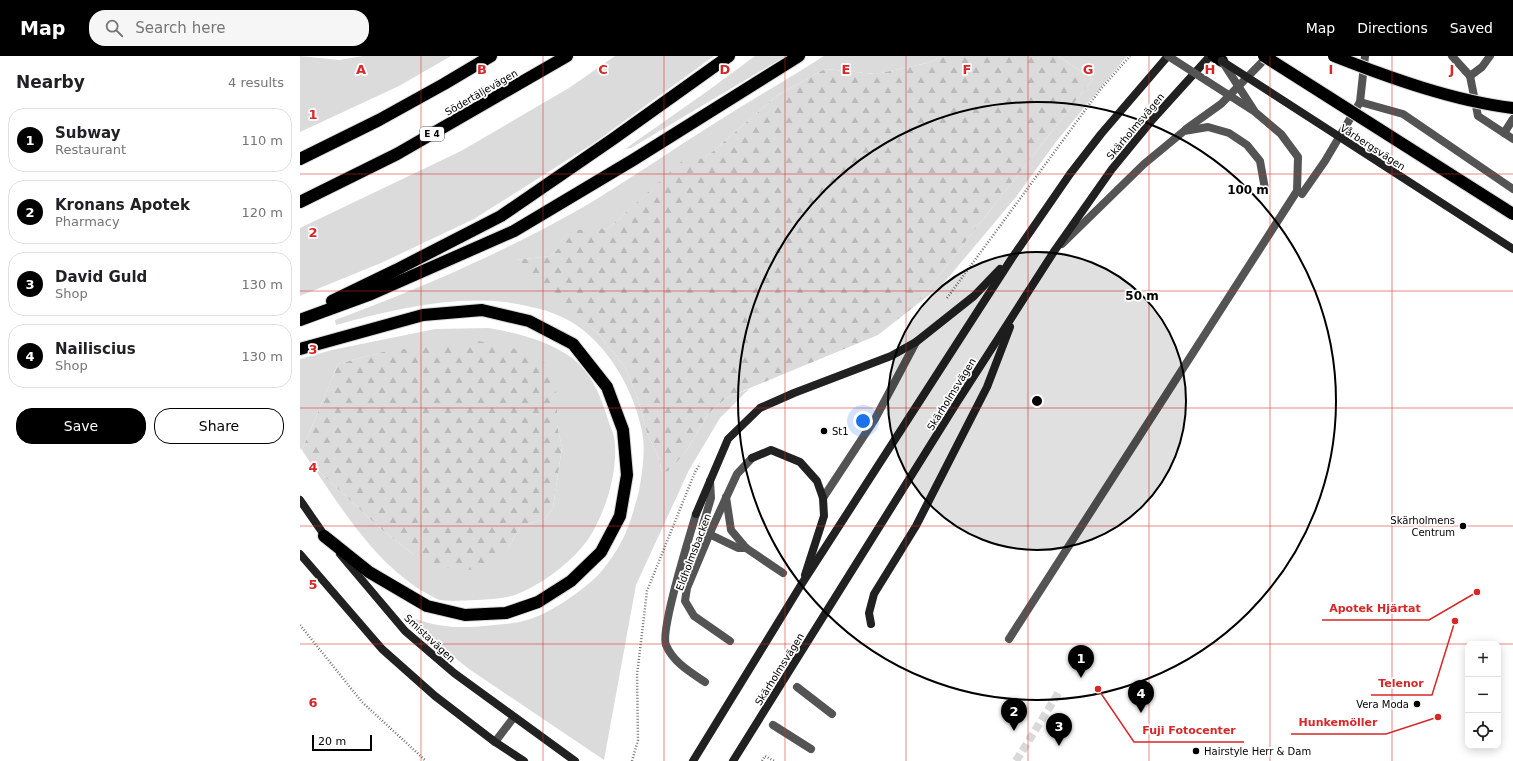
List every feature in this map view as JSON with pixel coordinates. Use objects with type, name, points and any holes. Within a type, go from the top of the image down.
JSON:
[{"type":"highway","points":[[300,159],[379,120],[491,56]]},
{"type":"highway","name":"Södertäljevägen","points":[[300,202],[397,154],[567,56]]},
{"type":"highway","points":[[300,316],[396,270],[501,216],[730,56]]},
{"type":"highway","points":[[300,320],[371,294],[514,231],[633,160],[799,56]]},
{"type":"highway","points":[[1264,56],[1513,214]]},
{"type":"highway","points":[[1334,56],[1420,87],[1475,101],[1513,108]]},
{"type":"highway","points":[[300,349],[423,315],[482,310],[529,321],[573,344],[607,387],[623,430],[627,475],[620,516],[601,552],[571,581],[538,602],[506,613],[465,615],[427,606],[368,572],[324,536]]},
{"type":"main road","name":"Skärholmsvägen","points":[[693,761],[801,585],[1012,258],[1070,174],[1101,134],[1168,56]]},
{"type":"main road","name":"Skärholmsvägen","points":[[733,761],[956,404],[1055,250],[1112,169],[1153,119],[1210,56]]},
{"type":"main road","name":"Vårbergsvägen","points":[[1218,59],[1513,249]]},
{"type":"main road","points":[[696,514],[728,439],[760,408],[794,392],[891,356],[916,342],[974,296],[1012,258]]},
{"type":"main road","points":[[871,624],[869,613],[874,594],[916,526],[987,387],[1015,312]]},
{"type":"main road","points":[[752,458],[772,450],[800,462],[817,481],[823,498],[824,516],[801,585]]},
{"type":"main road","name":"Smistavägen","points":[[300,500],[324,536],[405,631],[454,673],[576,761]]},
{"type":"main road","points":[[300,554],[382,649],[435,696],[495,742],[524,761]]},
{"type":"street","points":[[1168,56],[1255,112],[1281,134],[1298,157],[1300,192]]},
{"type":"street","points":[[1055,250],[1144,164],[1184,131],[1221,104],[1268,56]]},
{"type":"street","points":[[1008,639],[1300,192],[1325,161],[1360,102],[1365,56]]},
{"type":"street","points":[[1452,56],[1470,76],[1478,116],[1513,139]]},
{"type":"street","points":[[1470,76],[1482,67],[1490,56]]},
{"type":"street","points":[[1218,59],[1255,112]]},
{"type":"street","points":[[1360,102],[1403,114],[1513,189]]},
{"type":"street","points":[[1504,133],[1513,119]]},
{"type":"street","points":[[1184,131],[1208,127],[1229,133],[1247,144],[1260,161],[1265,189]]},
{"type":"street","points":[[823,498],[875,420],[916,342]]},
{"type":"street","name":"Eldholmsbacken","points":[[730,641],[694,616],[685,601],[687,588],[726,497],[737,474],[752,458]]},
{"type":"street","points":[[710,481],[711,498],[703,525],[710,534],[738,548],[746,548]]},
{"type":"street","points":[[726,497],[731,530],[746,548],[783,573]]},
{"type":"street","name":"Eldholmsbacken","points":[[696,514],[668,614],[665,644],[679,664],[705,682]]},
{"type":"street","points":[[797,687],[832,714]]},
{"type":"street","points":[[495,742],[514,717]]},
{"type":"street","points":[[773,725],[811,749]]},
{"type":"path","points":[[300,625],[362,702],[426,761]]},
{"type":"path","points":[[762,761],[765,756],[774,761]]},
{"type":"green space","points":[[300,56],[339,60],[363,56],[451,56],[399,86],[300,132]]},
{"type":"green space","points":[[615,56],[714,56],[594,143],[474,219],[381,263],[300,296],[300,228],[461,151],[569,88]]},
{"type":"green space","points":[[755,56],[786,56],[631,148],[625,149],[709,90]]},
{"type":"green space","points":[[824,56],[946,56],[927,63],[876,74],[825,69],[778,95],[705,158],[683,161],[609,228],[577,231],[551,256],[516,260],[552,295],[599,334],[626,369],[638,399],[647,433],[658,456],[662,472],[685,453],[708,414],[726,398],[749,389],[720,418],[689,470],[636,585],[604,760],[469,669],[425,634],[415,622],[416,619],[436,625],[465,627],[507,624],[527,620],[554,608],[581,590],[605,567],[623,540],[631,519],[639,491],[644,444],[634,403],[618,370],[596,341],[568,320],[554,313],[538,308],[505,302],[463,301],[441,303],[378,314],[336,325],[335,320],[429,283],[521,241],[551,225],[597,199],[729,114]]},
{"type":"green space","points":[[946,56],[1058,56],[1093,79],[915,306],[878,335],[726,398],[708,414],[685,453],[668,471],[662,472],[658,456],[647,433],[638,399],[626,369],[599,334],[524,273],[515,260],[551,256],[577,230],[609,228],[683,160],[705,158],[778,95],[825,69],[876,74],[927,63]]},
{"type":"green space","points":[[1058,56],[1127,56],[1055,143],[1016,197],[942,285],[915,306],[1093,79]]},
{"type":"green space","points":[[489,328],[511,332],[552,346],[571,357],[584,369],[602,400],[615,442],[612,481],[605,505],[589,538],[566,564],[546,579],[515,595],[496,599],[455,601],[439,600],[415,586],[380,556],[350,521],[311,464],[380,528],[414,555],[508,548],[521,526],[545,519],[553,508],[562,447],[557,425],[557,403],[386,351],[338,364],[302,450],[300,448],[300,359],[332,350],[435,329]]},
{"type":"green space","points":[[479,341],[530,352],[553,369],[557,403],[557,425],[562,447],[553,508],[545,519],[521,526],[508,548],[474,570],[447,568],[414,555],[380,528],[311,464],[302,450],[338,364],[386,351]]},
{"type":"tunnel","points":[[1016,761],[1059,692]]},
{"type":"place","name":"St1","points":[[824,431]]},
{"type":"place","name":"Skärholmens Centrum","points":[[1463,526]]},
{"type":"place","name":"Apotek Hjärtat","points":[[1477,592]]},
{"type":"place","name":"Telenor","points":[[1455,621]]},
{"type":"place","name":"Subway","points":[[1081,678]]},
{"type":"place","name":"Fuji Fotocenter","points":[[1098,689]]},
{"type":"place","name":"Vera Moda","points":[[1417,704]]},
{"type":"place","name":"Nailiscius","points":[[1141,713]]},
{"type":"place","name":"Hunkemöller","points":[[1438,717]]},
{"type":"place","name":"Kronans Apotek","points":[[1014,731]]},
{"type":"place","name":"David Guld","points":[[1059,746]]},
{"type":"place","name":"Hairstyle Herr & Dam","points":[[1196,751]]}]
